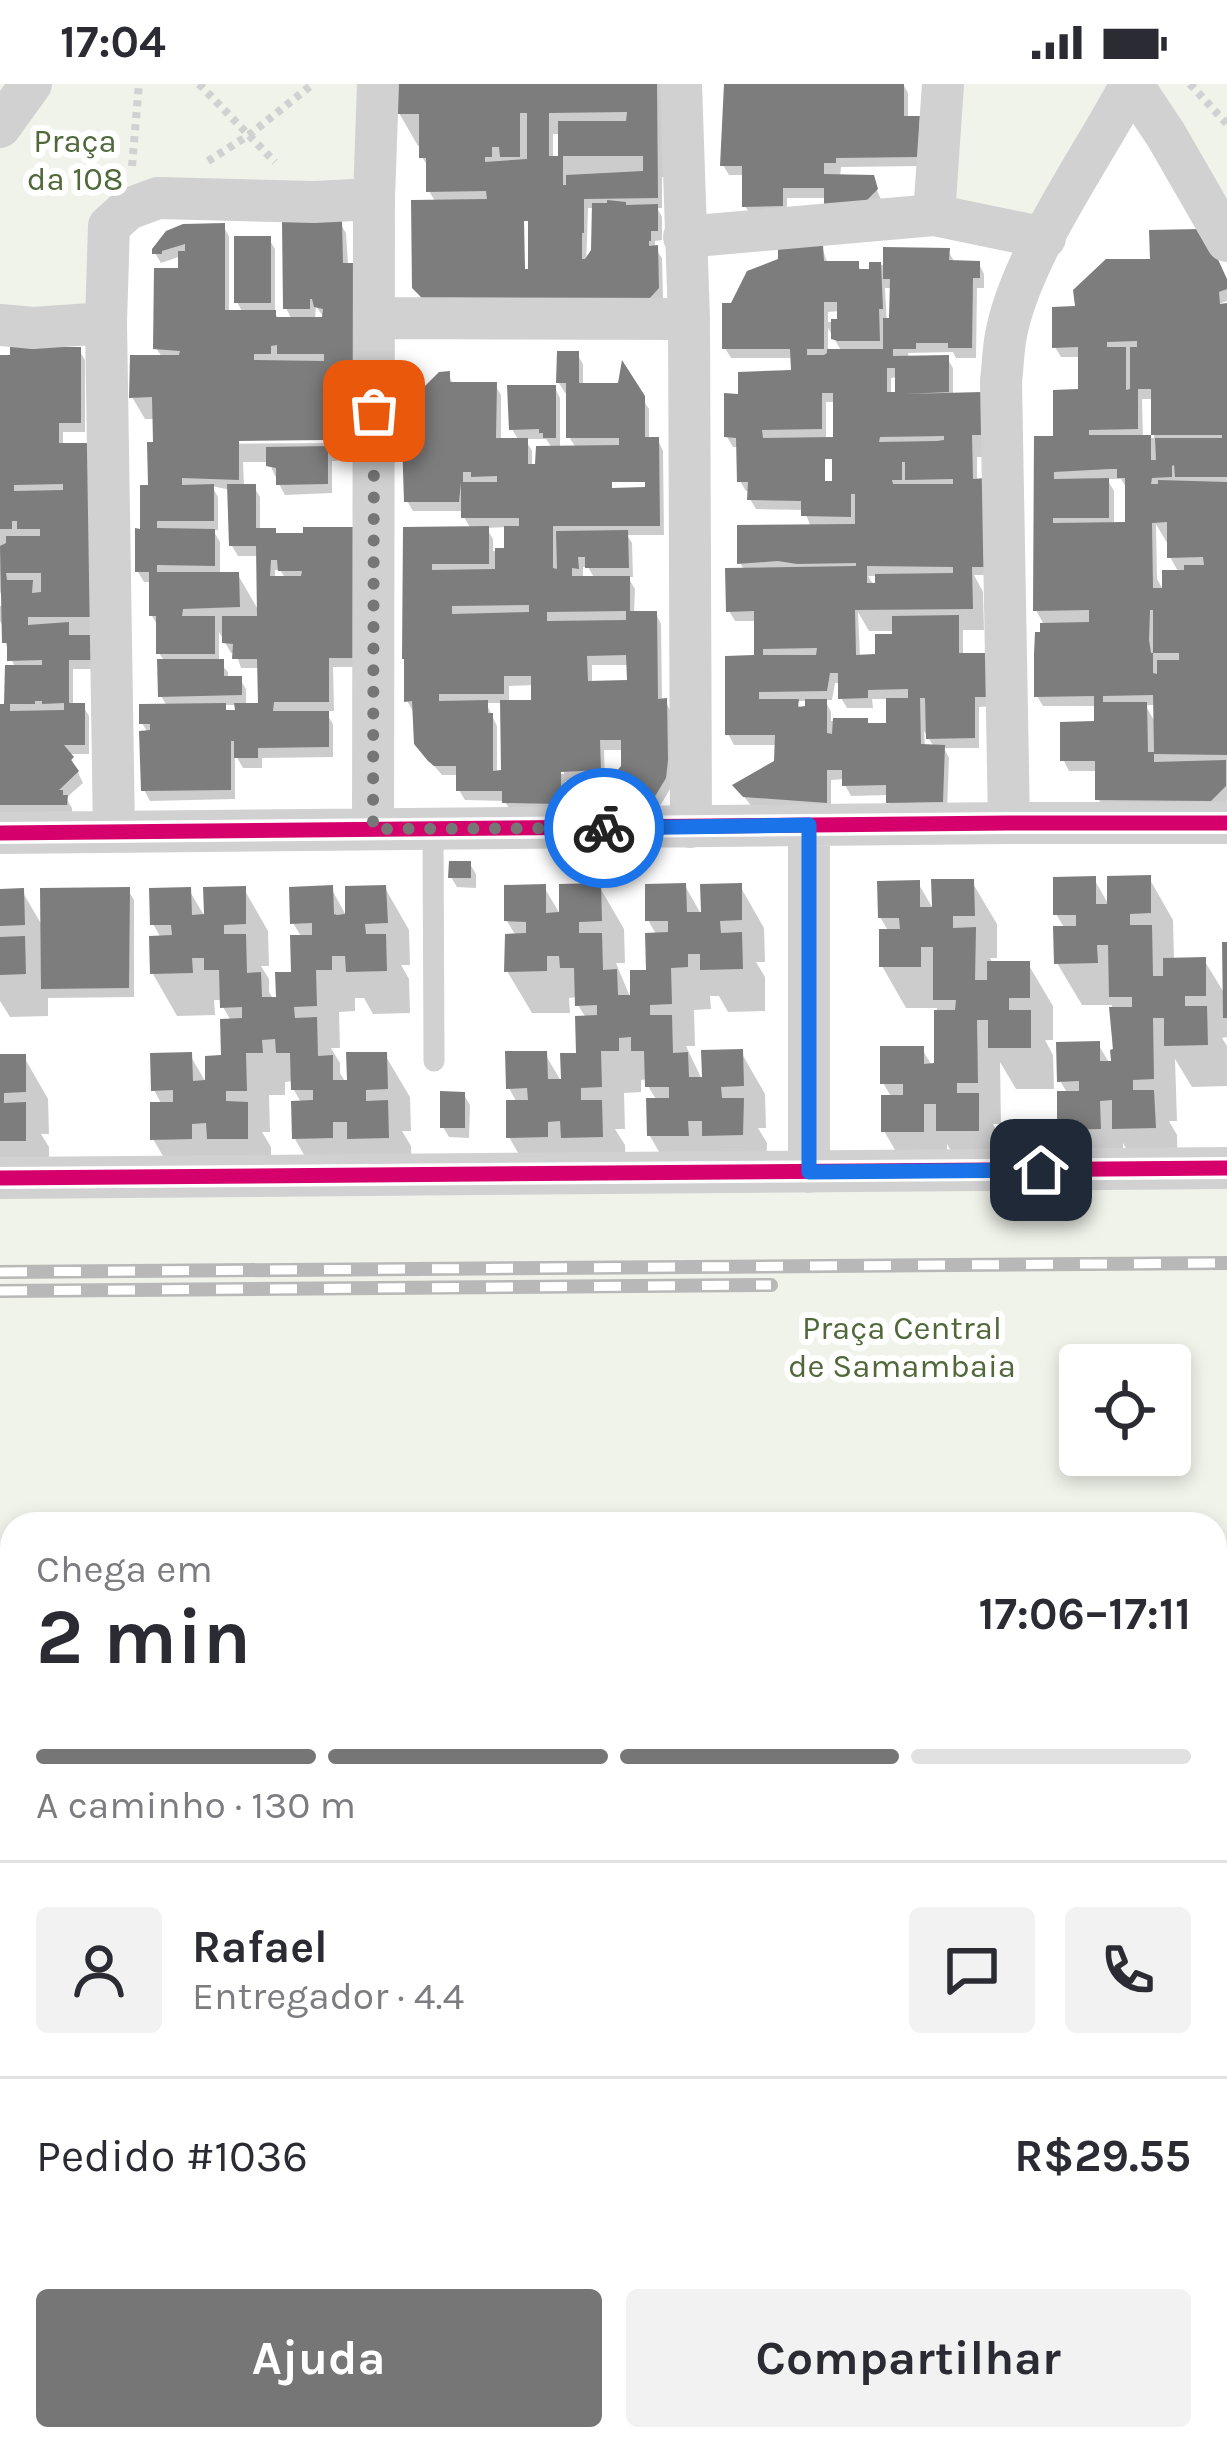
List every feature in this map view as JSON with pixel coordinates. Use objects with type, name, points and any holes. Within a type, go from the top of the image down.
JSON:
[{"type":"street","points":[[0,127],[31,84]]},
{"type":"street","points":[[373,829],[378,84]]},
{"type":"street","points":[[682,84],[689,319],[691,827]]},
{"type":"street","points":[[934,215],[943,84]]},
{"type":"street","points":[[1009,823],[1001,381],[1006,332],[1045,238],[1132,84],[1227,241]]},
{"type":"street","points":[[114,832],[106,323],[109,226],[136,205],[158,198],[374,199]]},
{"type":"street","points":[[684,237],[934,215],[1045,238]]},
{"type":"street","points":[[374,318],[689,319]]},
{"type":"street","points":[[0,325],[33,328],[106,323]]},
{"type":"street","points":[[0,833],[1227,823]]},
{"type":"street","points":[[809,825],[809,1172]]},
{"type":"street","points":[[0,1178],[1227,1168]]},
{"type":"lane","points":[[434,830],[434,1061]]},
{"type":"path","points":[[136,205],[139,84]]},
{"type":"path","points":[[199,84],[314,202]]},
{"type":"path","points":[[136,205],[248,135],[314,84]]},
{"type":"path","points":[[1190,84],[1227,124]]},
{"type":"green space","name":"Praça da 108","points":[[0,84],[378,84],[374,199],[144,201],[109,226],[106,323],[0,325]]},
{"type":"green space","points":[[943,84],[1132,84],[1045,238],[934,215]]},
{"type":"green space","points":[[1132,84],[1227,84],[1227,241]]},
{"type":"green space","name":"Praça Central de Samambaia","points":[[1227,1165],[1227,1512],[0,1512],[0,1178]]},
{"type":"building","points":[[396,84],[657,84],[658,198],[584,199],[582,259],[591,250],[592,203],[658,204],[658,231],[651,231],[649,246],[658,245],[659,288],[648,300],[425,301],[412,288],[411,200],[487,199],[486,191],[426,192],[426,158],[419,158],[419,114],[396,114]],"holes":[[[627,112],[626,121],[558,121],[558,156],[549,156],[549,113]],[[520,113],[527,113],[527,159],[485,162],[485,157],[492,157],[492,147],[499,147],[500,157],[520,157]],[[563,156],[643,156],[643,171],[566,175],[563,185]],[[524,221],[528,221],[528,269]]]},
{"type":"building","points":[[724,84],[904,84],[904,116],[920,116],[918,157],[836,158],[836,163],[824,163],[824,174],[874,175],[878,189],[863,204],[824,204],[824,188],[783,188],[783,206],[742,207],[742,166],[720,166]]},
{"type":"building","points":[[342,220],[343,263],[358,263],[353,396],[326,396],[326,440],[239,441],[239,480],[182,478],[182,485],[214,484],[214,521],[157,521],[157,528],[215,529],[215,566],[157,565],[157,572],[239,572],[240,607],[183,609],[182,616],[215,616],[215,654],[156,654],[156,616],[149,616],[149,572],[135,572],[140,485],[148,485],[147,442],[153,442],[152,397],[129,398],[130,355],[179,355],[180,351],[153,349],[154,268],[178,268],[178,251],[185,251],[185,244],[162,254],[152,254],[152,249],[166,231],[183,224],[225,223],[225,310],[276,310],[276,317],[322,317],[323,309],[314,307],[312,299],[310,309],[283,309],[282,221]],"holes":[[[277,345],[277,354],[324,354],[324,361],[254,360],[254,354],[271,354],[271,346]]]},
{"type":"building","points":[[1200,229],[1227,279],[1227,289],[1219,292],[1220,304],[1227,303],[1227,477],[1175,477],[1174,465],[1172,477],[1152,478],[1151,484],[1158,480],[1227,482],[1227,755],[1154,754],[1154,762],[1226,760],[1226,786],[1211,801],[1095,800],[1095,761],[1060,761],[1060,722],[1094,721],[1094,696],[1034,697],[1035,632],[1040,632],[1040,623],[1089,622],[1089,610],[1033,611],[1034,436],[1053,436],[1053,390],[1078,389],[1078,347],[1052,348],[1052,307],[1075,306],[1073,290],[1106,259],[1150,259],[1149,230]],"holes":[[[1137,341],[1137,347],[1130,347],[1130,389],[1126,390],[1126,347],[1107,347],[1107,342]],[[1138,389],[1151,389],[1151,435],[1089,435],[1089,430],[1138,429]],[[1151,435],[1222,435],[1155,438],[1156,460],[1151,460]],[[1117,469],[1117,478],[1125,478],[1125,522],[1053,523],[1053,518],[1109,518],[1109,478],[1054,479],[1054,472]],[[1167,522],[1167,558],[1203,557],[1204,565],[1162,570],[1162,588],[1153,588],[1152,523]],[[1150,610],[1153,610],[1153,653]],[[1153,653],[1179,653],[1179,660],[1157,660],[1157,674],[1153,673]],[[1153,695],[1154,752],[1148,752],[1147,702],[1103,702],[1103,696]]]},
{"type":"building","points":[[234,236],[271,236],[271,303],[234,303]]},
{"type":"building","points":[[778,245],[823,245],[824,261],[859,261],[859,269],[869,269],[869,262],[881,262],[880,341],[831,339],[837,302],[824,302],[824,349],[807,349],[807,355],[824,355],[827,349],[883,349],[890,279],[883,279],[883,247],[950,248],[949,260],[980,261],[980,278],[973,278],[972,348],[916,343],[916,349],[893,349],[893,356],[949,355],[949,392],[905,394],[982,392],[983,435],[972,435],[973,479],[985,478],[985,567],[972,567],[973,609],[855,610],[856,655],[875,654],[875,634],[892,634],[892,616],[959,615],[959,653],[988,653],[989,697],[975,697],[975,738],[926,739],[925,698],[920,698],[921,744],[945,745],[943,802],[886,803],[886,785],[842,786],[842,770],[827,770],[827,803],[743,797],[732,785],[774,761],[775,735],[725,735],[725,656],[754,655],[754,611],[726,612],[725,568],[856,566],[778,561],[737,564],[737,525],[855,524],[855,494],[851,494],[851,517],[801,516],[801,501],[747,500],[748,482],[737,482],[736,438],[724,437],[724,393],[738,394],[738,372],[791,370],[790,349],[722,349],[722,303],[731,303],[747,271],[778,259]],"holes":[[[887,368],[895,368],[895,392],[887,392]],[[822,393],[833,393],[833,437],[763,438],[762,430],[822,429]],[[944,436],[937,441],[879,442],[880,437]],[[825,459],[832,459],[832,481],[825,481]],[[905,462],[905,480],[953,479],[953,484],[893,484],[892,480],[902,480]],[[867,566],[953,567],[953,573],[875,574],[875,583],[867,583]],[[817,648],[816,655],[763,655],[763,649]],[[830,673],[838,673],[838,699],[868,698],[868,690],[908,689],[908,698],[886,698],[886,723],[833,718],[832,734],[827,733],[827,699],[805,699],[805,706],[798,707],[799,699],[759,699],[759,692],[827,691]]]},
{"type":"building","points":[[10,347],[81,347],[81,423],[59,423],[59,443],[91,443],[94,617],[28,617],[28,625],[69,622],[69,635],[93,635],[93,660],[69,660],[69,703],[85,703],[85,745],[64,745],[79,771],[59,790],[68,795],[67,805],[0,805],[0,704],[4,704],[5,665],[42,665],[42,660],[7,661],[7,643],[2,643],[0,546],[6,543],[6,536],[40,536],[40,529],[17,529],[17,521],[12,521],[12,529],[0,529],[0,355],[10,355]],"holes":[[[63,484],[63,490],[14,491],[14,485]],[[6,573],[41,573],[41,592],[32,593],[33,580],[7,580]],[[64,703],[64,710],[10,711],[10,704]]]},
{"type":"building","points":[[557,351],[579,351],[579,383],[618,383],[622,360],[645,396],[645,437],[659,437],[660,526],[553,526],[553,568],[557,569],[556,531],[628,530],[629,568],[585,568],[585,557],[578,557],[579,569],[572,568],[572,576],[630,576],[630,611],[657,611],[658,699],[667,698],[668,760],[666,778],[654,798],[635,785],[627,795],[609,780],[621,766],[621,740],[600,740],[601,770],[561,772],[561,804],[502,803],[502,791],[456,791],[456,766],[434,766],[414,744],[412,701],[404,702],[403,527],[489,526],[489,564],[432,564],[432,570],[495,569],[495,548],[504,548],[504,526],[519,526],[519,518],[461,518],[461,483],[459,502],[404,502],[402,439],[413,439],[413,398],[439,372],[450,371],[450,382],[497,382],[496,438],[528,438],[528,464],[535,464],[536,446],[619,445],[619,438],[566,438],[566,383],[556,383]],"holes":[[[463,472],[471,472],[471,477],[497,476],[497,482],[463,482]],[[612,482],[645,482],[645,487],[612,488]],[[529,605],[529,612],[452,614],[452,606]],[[626,611],[626,620],[547,621],[547,612]],[[626,655],[627,680],[588,681],[587,656]],[[504,676],[531,676],[531,700],[500,700],[501,770],[493,771],[493,713],[488,713],[488,700],[439,701],[439,694],[504,694]]]},
{"type":"building","points":[[507,385],[556,385],[556,438],[543,438],[539,429],[509,430]]},
{"type":"building","points":[[328,446],[328,484],[276,485],[276,468],[266,466],[266,447]]},
{"type":"building","points":[[227,484],[256,484],[256,528],[303,533],[303,527],[354,527],[356,658],[329,658],[329,702],[274,702],[273,711],[329,711],[329,747],[258,748],[258,758],[234,758],[231,741],[231,790],[141,791],[139,731],[150,730],[150,724],[139,724],[139,704],[226,703],[226,710],[235,710],[234,703],[258,703],[257,659],[232,659],[233,644],[222,643],[222,616],[257,616],[256,546],[229,546]],"holes":[[[271,560],[277,560],[278,571],[302,571],[301,576],[270,576]]]},
{"type":"building","points":[[157,659],[224,659],[224,676],[242,676],[242,695],[158,697]]},
{"type":"building","points":[[449,861],[471,861],[471,878],[448,878]]},
{"type":"building","points":[[1151,875],[1151,913],[1130,914],[1130,925],[1152,925],[1153,976],[1163,976],[1163,958],[1206,957],[1206,996],[1185,996],[1185,1006],[1207,1006],[1208,1045],[1164,1046],[1164,1018],[1153,1018],[1154,1079],[1133,1080],[1133,1090],[1154,1090],[1156,1128],[1112,1129],[1112,1100],[1100,1101],[1101,1129],[1057,1130],[1057,1091],[1079,1091],[1079,1081],[1057,1082],[1056,1042],[1100,1041],[1100,1061],[1111,1061],[1109,1007],[1132,1007],[1132,997],[1109,997],[1108,945],[1097,945],[1098,963],[1054,964],[1053,926],[1076,926],[1076,915],[1053,915],[1053,877],[1096,876],[1096,904],[1107,904],[1107,876]]},
{"type":"building","points":[[931,879],[974,879],[975,916],[953,916],[953,928],[976,927],[975,980],[987,980],[987,961],[1030,961],[1030,998],[1009,998],[1009,1010],[1031,1010],[1031,1048],[988,1048],[988,1020],[977,1020],[978,1083],[957,1083],[957,1093],[979,1093],[979,1131],[936,1131],[936,1104],[924,1104],[924,1132],[881,1132],[881,1095],[903,1095],[903,1084],[880,1084],[880,1046],[924,1046],[924,1064],[934,1063],[934,1010],[955,1010],[956,1000],[933,1000],[933,947],[921,947],[921,967],[879,967],[879,929],[900,929],[899,918],[878,918],[877,881],[920,880],[920,907],[932,907]]},
{"type":"building","points":[[601,883],[602,921],[579,922],[579,933],[602,933],[603,970],[617,969],[618,995],[630,995],[630,970],[646,970],[645,933],[668,932],[668,921],[645,921],[645,884],[686,883],[687,912],[701,912],[700,884],[742,883],[742,920],[720,921],[721,933],[742,932],[743,969],[700,970],[700,954],[688,954],[688,967],[671,968],[672,1004],[650,1005],[650,1015],[672,1015],[673,1053],[688,1052],[689,1077],[702,1077],[701,1050],[743,1049],[744,1086],[721,1087],[722,1098],[744,1098],[743,1135],[702,1136],[702,1121],[688,1121],[689,1136],[647,1136],[646,1098],[669,1098],[669,1087],[645,1087],[644,1051],[631,1051],[631,1037],[619,1038],[619,1051],[601,1051],[602,1087],[581,1088],[581,1100],[602,1100],[603,1137],[561,1138],[560,1121],[548,1122],[548,1137],[506,1138],[506,1100],[528,1100],[527,1088],[506,1089],[505,1051],[547,1051],[548,1079],[561,1079],[560,1053],[576,1053],[575,1016],[597,1015],[597,1005],[575,1006],[574,968],[560,968],[559,956],[547,956],[547,971],[504,972],[505,934],[526,933],[526,922],[504,921],[504,885],[546,884],[546,913],[559,912],[559,884]]},
{"type":"building","points":[[333,885],[337,915],[345,914],[345,886],[386,885],[388,923],[365,924],[366,934],[386,934],[387,971],[346,972],[345,956],[332,956],[332,970],[316,970],[317,1006],[294,1007],[295,1018],[317,1017],[318,1056],[333,1055],[333,1080],[347,1080],[346,1052],[387,1052],[388,1089],[366,1090],[366,1101],[388,1100],[389,1138],[347,1139],[347,1122],[333,1122],[333,1138],[292,1139],[291,1101],[313,1100],[313,1090],[291,1090],[290,1053],[276,1053],[275,1039],[262,1040],[263,1053],[246,1053],[247,1091],[226,1091],[226,1101],[248,1102],[248,1139],[207,1139],[206,1123],[192,1124],[192,1139],[150,1140],[150,1102],[173,1102],[173,1090],[151,1091],[150,1053],[192,1052],[193,1081],[205,1080],[205,1056],[221,1055],[220,1019],[242,1018],[242,1007],[220,1008],[219,970],[204,970],[204,958],[192,958],[193,973],[150,974],[149,936],[172,935],[171,925],[150,925],[149,888],[191,887],[192,915],[204,914],[203,887],[246,886],[246,924],[224,925],[224,934],[246,934],[247,973],[261,972],[262,997],[276,997],[275,972],[291,972],[290,935],[312,935],[312,923],[290,924],[289,887]]},
{"type":"building","points":[[130,887],[129,988],[41,989],[40,888]]},
{"type":"building","points":[[24,888],[25,925],[0,926],[0,889]]},
{"type":"building","points":[[25,936],[26,974],[0,975],[0,937]]},
{"type":"building","points":[[1222,942],[1227,942],[1227,1018],[1223,1018]]},
{"type":"building","points":[[0,1054],[26,1054],[26,1092],[4,1093],[4,1103],[26,1102],[26,1141],[0,1141]]},
{"type":"building","points":[[440,1091],[465,1092],[465,1128],[440,1128]]},
{"type":"railway","points":[[0,1272],[1227,1263]]},
{"type":"railway","points":[[0,1291],[771,1285]]},
{"type":"cycle path","points":[[0,833],[1227,823]]},
{"type":"cycle path","points":[[0,1178],[1227,1168]]},
{"type":"way so far","points":[[374,411],[373,829],[604,828]]},
{"type":"route","points":[[604,828],[809,825],[809,1172],[1041,1170]]}]
